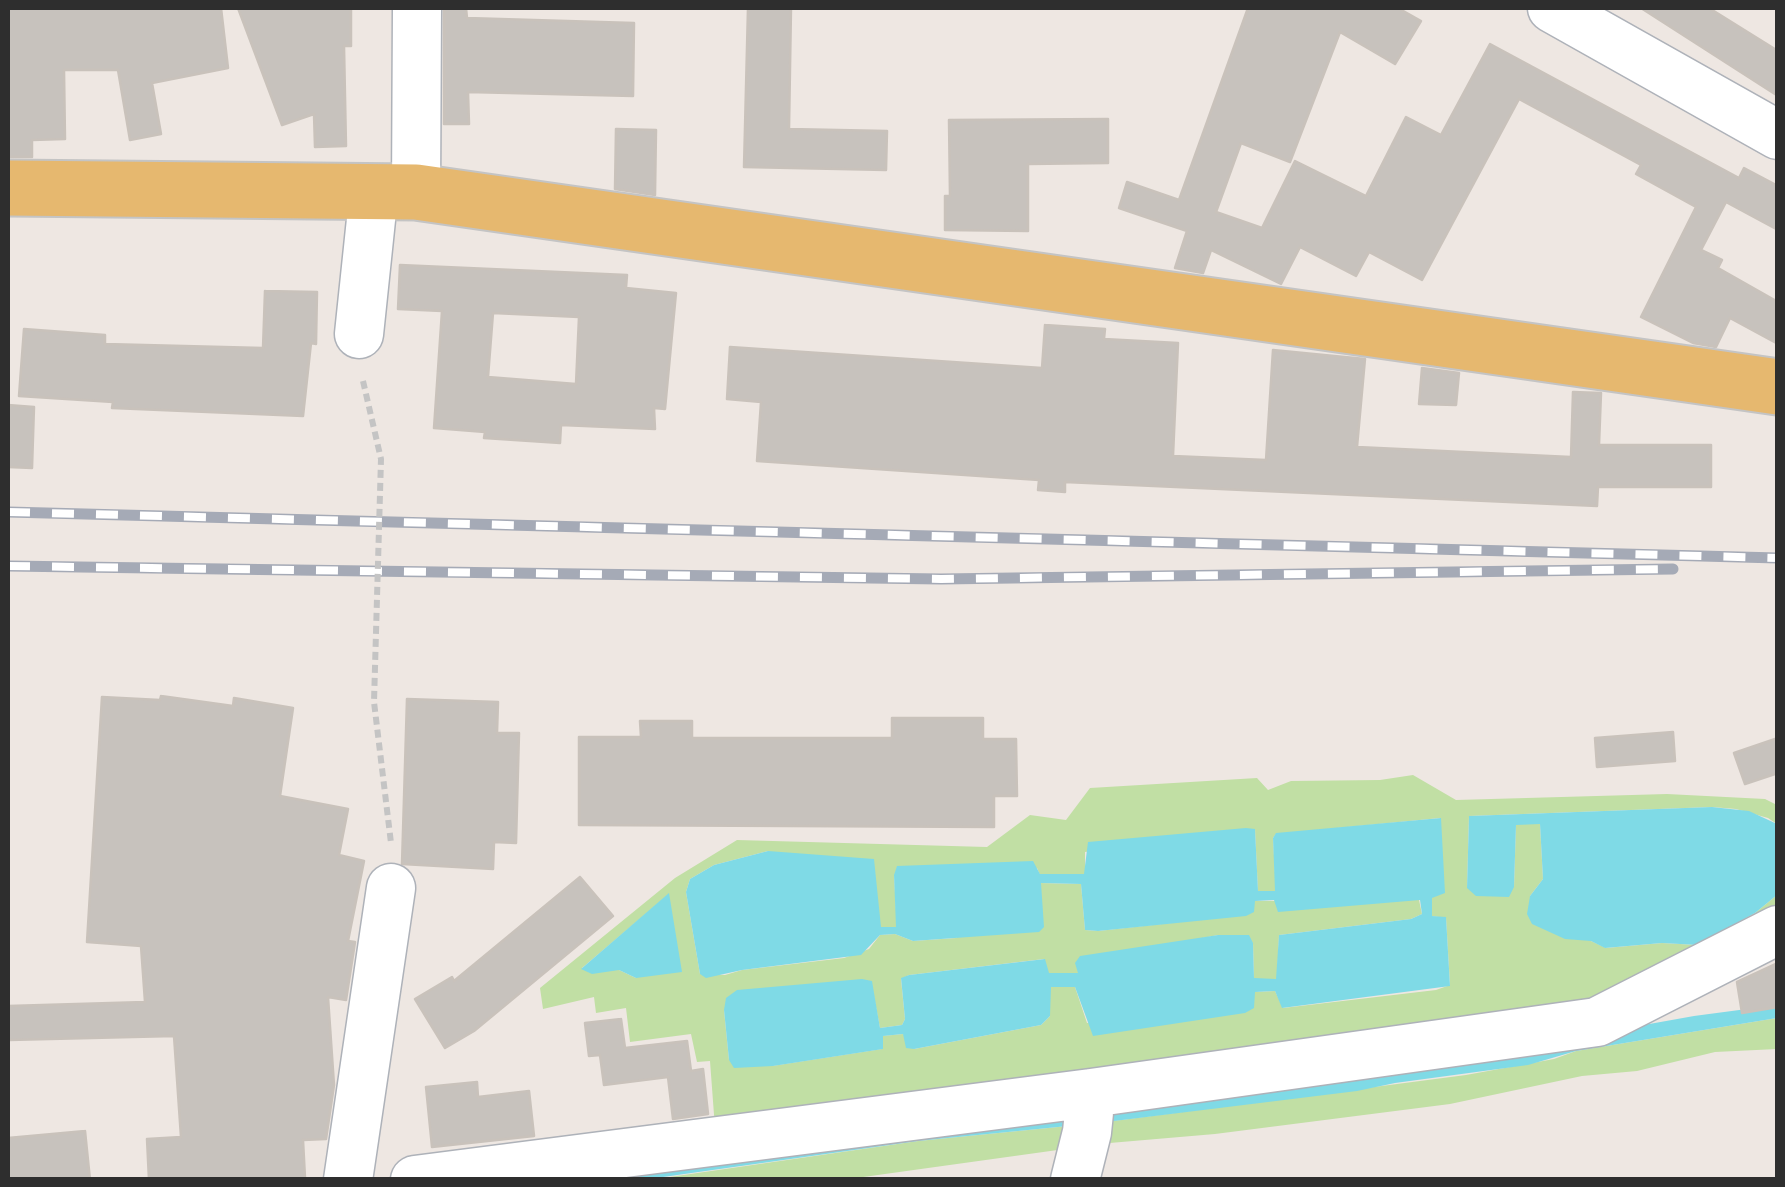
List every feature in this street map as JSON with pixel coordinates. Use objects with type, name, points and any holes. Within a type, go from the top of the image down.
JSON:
[{"type":"main road","points":[[8,188],[395,192],[1778,387]]},
{"type":"street","points":[[359,334],[395,192],[418,8]]},
{"type":"street","points":[[1552,8],[1778,135]]},
{"type":"street","points":[[348,1180],[391,865]]},
{"type":"street","points":[[415,1180],[1089,1113],[1597,1022],[1778,930]]},
{"type":"street","points":[[1075,1180],[1089,1113]]},
{"type":"path","points":[[364,381],[380,459],[374,702],[391,865]]},
{"type":"green space","points":[[1413,775],[1456,800],[1667,794],[1765,799],[1777,805],[1777,824],[1736,809],[1712,807],[1469,816],[1467,888],[1514,887],[1516,824],[1540,824],[1543,879],[1530,896],[1606,948],[1662,943],[1698,945],[1755,913],[1777,895],[1777,910],[1596,1006],[715,1128],[710,1061],[697,1062],[691,1034],[630,1042],[626,1008],[596,1013],[594,997],[543,1009],[540,988],[675,878],[737,840],[987,847],[1030,815],[1066,820],[1090,788],[1257,778],[1268,790],[1291,781],[1380,780]],"holes":[[[1440,818],[1442,859],[1432,898],[1432,916],[1446,918],[1450,985],[1436,990],[1283,1008],[1275,991],[1255,992],[1087,1023],[1075,987],[1050,987],[1050,1016],[1041,1025],[914,1049],[903,1034],[882,1036],[882,1049],[772,1066],[729,1060],[724,1010],[871,981],[880,1028],[902,1025],[905,1019],[901,979],[909,975],[1044,959],[1048,973],[1079,973],[1162,946],[1218,935],[1253,943],[1254,979],[1277,979],[1279,935],[1411,919],[1422,914],[1419,900],[1255,901],[1171,923],[1098,931],[1085,930],[1081,884],[1040,883],[956,938],[913,941],[895,934],[880,935],[869,949],[844,958],[725,975],[700,974],[686,892],[690,879],[714,865],[768,851],[881,927],[897,927],[894,876],[1037,868],[1040,875],[1085,874],[1085,852],[1255,829],[1258,892],[1276,891],[1276,834]],[[669,894],[636,978],[619,970],[582,968]]]},
{"type":"green space","points":[[1777,1018],[1777,1049],[1715,1052],[1637,1071],[1582,1076],[1450,1104],[1215,1134],[1098,1144],[1098,1123],[1466,1075],[1554,1059],[1576,1051]]},
{"type":"green space","points":[[1078,1125],[1072,1148],[849,1179],[649,1180],[918,1141]]},
{"type":"water","points":[[1712,807],[1749,811],[1777,824],[1777,895],[1755,913],[1698,945],[1662,943],[1605,948],[1591,941],[1565,939],[1532,924],[1527,914],[1530,896],[1543,879],[1540,824],[1516,825],[1514,887],[1509,897],[1476,896],[1467,888],[1469,816]]},
{"type":"water","points":[[1441,818],[1445,893],[1432,898],[1432,916],[1446,917],[1450,986],[1282,1008],[1275,991],[1255,992],[1254,1008],[1245,1013],[1093,1036],[1075,987],[1051,987],[1050,1016],[1041,1025],[914,1049],[906,1048],[903,1034],[883,1036],[883,1049],[734,1068],[729,1060],[724,1010],[726,998],[737,990],[862,979],[872,981],[880,1028],[902,1025],[905,1019],[901,978],[909,975],[1045,959],[1049,973],[1078,973],[1075,963],[1080,956],[1218,935],[1249,935],[1253,943],[1254,978],[1276,979],[1279,935],[1411,919],[1422,914],[1420,900],[1278,912],[1274,900],[1255,901],[1254,912],[1246,916],[1098,931],[1085,930],[1081,884],[1041,883],[1044,927],[1039,932],[913,941],[895,934],[880,935],[861,955],[706,978],[700,974],[686,892],[690,879],[714,865],[768,851],[874,859],[881,927],[896,927],[897,866],[1033,861],[1040,874],[1084,874],[1088,842],[1246,828],[1255,829],[1258,891],[1275,891],[1276,833]]},
{"type":"water","points":[[669,893],[682,972],[636,978],[619,970],[592,974],[581,969]]},
{"type":"water","points":[[1777,1005],[1777,1018],[1576,1051],[1528,1065],[1098,1123],[1099,1107],[1482,1054]]},
{"type":"water","points":[[1076,1109],[1078,1125],[918,1141],[649,1179],[554,1180]]},
{"type":"building","points":[[8,8],[221,8],[228,68],[152,83],[161,134],[130,140],[118,70],[64,70],[65,139],[32,140],[32,157],[8,157]]},
{"type":"building","points":[[238,8],[351,8],[351,46],[344,46],[346,146],[315,147],[314,114],[282,125]]},
{"type":"building","points":[[444,8],[466,8],[467,18],[634,23],[633,96],[468,92],[469,124],[444,124]]},
{"type":"building","points":[[748,8],[791,8],[789,129],[887,131],[886,170],[744,167]]},
{"type":"building","points":[[1248,8],[1398,8],[1421,21],[1395,64],[1340,32],[1290,162],[1241,143],[1216,212],[1262,228],[1295,161],[1366,196],[1406,117],[1441,135],[1490,44],[1739,178],[1744,168],[1778,186],[1778,230],[1726,202],[1701,250],[1722,260],[1718,268],[1778,302],[1778,344],[1730,318],[1716,347],[1693,343],[1641,317],[1696,207],[1636,174],[1641,165],[1519,99],[1422,280],[1369,252],[1356,276],[1300,247],[1281,284],[1211,250],[1203,273],[1175,268],[1187,231],[1119,208],[1127,182],[1179,200]]},
{"type":"building","points":[[1641,8],[1709,8],[1778,51],[1778,96]]},
{"type":"building","points":[[1108,119],[1108,163],[1028,164],[1028,231],[945,230],[945,196],[950,196],[949,120]]},
{"type":"building","points":[[616,129],[656,130],[655,195],[615,189]]},
{"type":"building","points":[[400,265],[627,275],[626,288],[676,293],[665,409],[654,408],[655,429],[561,425],[560,443],[484,438],[485,432],[434,428],[442,311],[398,309]],"holes":[[[493,313],[579,317],[576,384],[488,377]]]},
{"type":"building","points":[[265,291],[317,292],[316,344],[311,343],[303,416],[112,408],[113,402],[19,396],[24,329],[105,335],[105,344],[263,348]]},
{"type":"building","points":[[1045,325],[1105,329],[1104,339],[1178,343],[1173,456],[1266,460],[1273,350],[1365,359],[1357,447],[1571,457],[1573,392],[1601,393],[1599,445],[1711,445],[1711,487],[1598,487],[1597,506],[1065,482],[1065,492],[1038,490],[1039,480],[757,461],[761,402],[727,399],[730,347],[1042,368]]},
{"type":"building","points":[[1422,368],[1459,373],[1456,405],[1419,404]]},
{"type":"building","points":[[8,405],[34,407],[32,468],[8,467]]},
{"type":"building","points":[[161,696],[233,706],[234,698],[293,708],[280,796],[348,809],[339,855],[364,861],[348,941],[355,942],[346,1000],[328,997],[334,1085],[326,1139],[303,1140],[305,1178],[149,1180],[147,1139],[181,1137],[174,1036],[9,1040],[8,1006],[145,1002],[141,946],[87,942],[102,697],[160,700]]},
{"type":"building","points":[[407,699],[498,702],[497,733],[519,733],[516,843],[494,842],[493,869],[402,864]]},
{"type":"building","points":[[892,718],[983,718],[983,739],[1016,739],[1017,796],[994,796],[994,827],[579,825],[579,737],[641,737],[640,721],[692,721],[692,738],[892,738]]},
{"type":"building","points":[[1673,732],[1675,761],[1597,767],[1595,738]]},
{"type":"building","points":[[1778,738],[1778,773],[1745,784],[1734,753]]},
{"type":"building","points":[[580,877],[613,916],[474,1031],[445,1048],[415,999],[452,977],[454,981]]},
{"type":"building","points":[[1778,963],[1778,1007],[1742,1013],[1737,982]]},
{"type":"building","points":[[621,1019],[625,1048],[687,1041],[691,1071],[703,1069],[708,1114],[673,1119],[668,1077],[604,1085],[600,1055],[589,1056],[585,1023]]},
{"type":"building","points":[[477,1082],[478,1097],[529,1091],[534,1136],[432,1147],[426,1087]]},
{"type":"building","points":[[85,1131],[90,1180],[8,1180],[8,1138]]},
{"type":"railway","points":[[8,512],[1778,558]]},
{"type":"railway","points":[[8,566],[941,579],[1673,569]]}]
